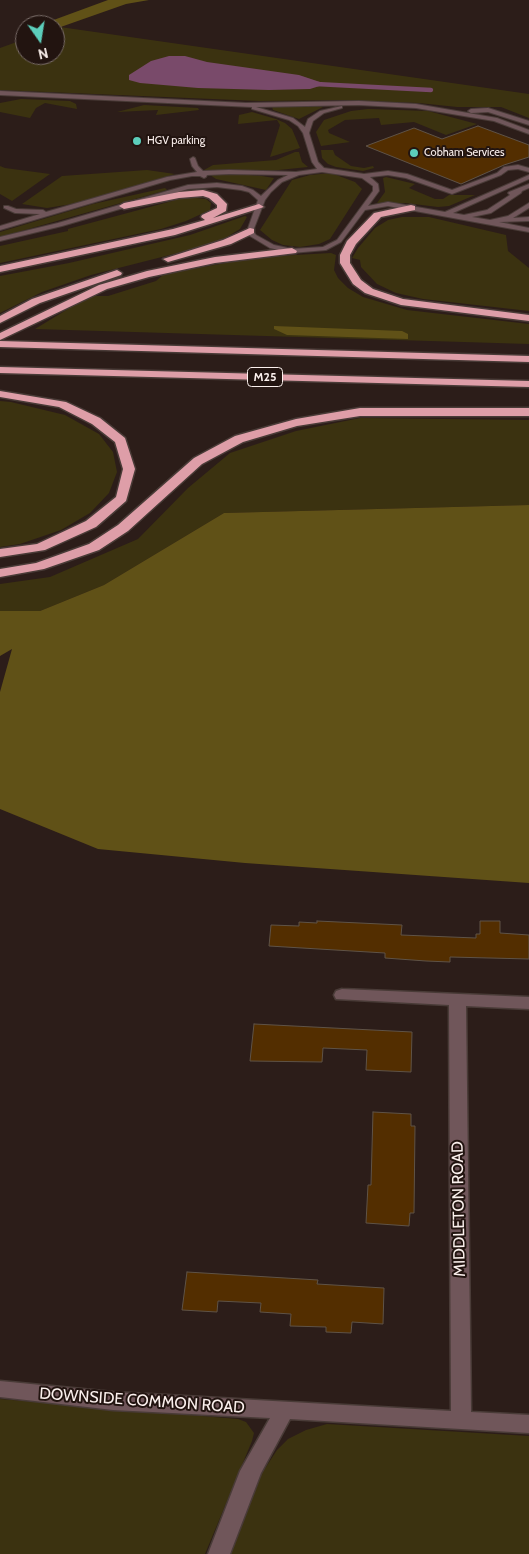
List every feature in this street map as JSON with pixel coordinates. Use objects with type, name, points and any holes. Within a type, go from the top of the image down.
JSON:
[{"type":"highway","points":[[124,206],[190,194],[213,196],[222,204],[222,209],[212,215],[148,238]]},
{"type":"highway","points":[[0,269],[195,227],[260,203]]},
{"type":"highway","points":[[411,208],[378,215],[371,220],[351,243],[345,255],[345,263],[357,282],[379,296],[406,303],[529,318]]},
{"type":"highway","points":[[0,320],[36,301],[82,283],[190,254],[227,242],[250,231]]},
{"type":"highway","points":[[0,337],[64,304],[103,287],[146,274],[215,260],[292,251]]},
{"type":"highway","name":"M25","points":[[0,344],[529,359]]},
{"type":"highway","name":"M25","points":[[0,370],[529,384]]},
{"type":"highway","points":[[0,394],[62,404],[96,421],[121,441],[129,469],[122,498],[91,524],[40,547],[0,553]]},
{"type":"highway","points":[[0,573],[39,566],[94,547],[123,528],[198,461],[239,439],[296,423],[360,412],[529,412]]},
{"type":"street","points":[[342,995],[529,1002]]},
{"type":"street","name":"MIDDLETON ROAD","points":[[457,999],[461,1419]]},
{"type":"street","name":"DOWNSIDE COMMON ROAD","points":[[0,1389],[113,1401],[529,1424]]},
{"type":"street","points":[[219,1554],[230,1529],[250,1471],[285,1410]]},
{"type":"lane","points":[[0,93],[246,105],[376,104],[455,111],[495,119],[529,132]]},
{"type":"lane","points":[[306,132],[310,120],[322,112],[341,107],[376,104]]},
{"type":"lane","points":[[246,105],[291,119],[306,132],[315,162],[322,170]]},
{"type":"lane","points":[[455,111],[488,110],[529,123]]},
{"type":"lane","points":[[193,159],[200,173],[217,186]]},
{"type":"lane","points":[[0,228],[134,190],[169,178],[200,173],[298,173],[322,170],[364,176],[388,173],[407,176],[452,192],[499,174],[506,168],[518,167],[529,170]]},
{"type":"lane","points":[[298,173],[280,182],[260,203],[250,231],[253,236],[264,244],[292,251],[316,250],[332,246],[339,241],[376,191],[376,185],[364,176]]},
{"type":"lane","points":[[447,213],[529,178]]},
{"type":"lane","points":[[0,239],[188,187],[204,186]]},
{"type":"lane","points":[[134,190],[217,186],[251,191],[260,203]]},
{"type":"lane","points":[[447,213],[462,214],[526,187]]},
{"type":"lane","points":[[462,216],[489,212],[512,199],[526,187]]},
{"type":"lane","points":[[362,208],[388,204],[447,213],[483,222],[529,230]]},
{"type":"lane","points":[[6,207],[15,211],[32,212],[66,208]]},
{"type":"lane","points":[[483,222],[501,221],[528,213]]},
{"type":"lane","points":[[501,221],[528,213]]},
{"type":"shaded area","points":[[108,0],[149,0],[126,4],[65,25],[65,16]]},
{"type":"shaded area","points":[[65,28],[529,94],[529,118],[501,107],[457,107],[419,103],[345,100],[259,101],[0,90],[0,48],[15,43],[15,65],[65,65]]},
{"type":"shaded area","points":[[169,56],[185,56],[207,62],[299,75],[326,84],[310,89],[269,90],[198,88],[140,83],[129,80],[129,75],[151,61]]},
{"type":"shaded area","points":[[21,99],[70,101],[76,104],[77,109],[45,103],[36,108],[30,118],[0,112],[0,103]]},
{"type":"shaded area","points":[[144,105],[198,108],[199,110],[156,115],[158,110],[117,112]]},
{"type":"shaded area","points":[[272,107],[323,107],[299,119],[273,110]]},
{"type":"shaded area","points":[[368,109],[428,111],[477,124],[446,135],[414,122],[381,125],[379,118],[345,120],[328,130],[329,133],[350,142],[321,146],[316,132],[324,120],[351,111]]},
{"type":"shaded area","points":[[252,112],[276,119],[285,123],[292,129],[300,148],[270,157],[280,125],[277,120],[238,124],[239,115]]},
{"type":"shaded area","points":[[321,150],[333,150],[335,155],[351,166],[364,168],[373,166],[374,168],[363,171],[336,167],[328,164],[322,158]]},
{"type":"shaded area","points":[[299,152],[302,162],[308,167],[269,171],[204,170],[213,165],[276,160]]},
{"type":"shaded area","points":[[0,166],[50,174],[12,201],[0,194]]},
{"type":"shaded area","points":[[147,170],[175,174],[78,203],[47,208],[22,204],[62,176]]},
{"type":"shaded area","points":[[331,173],[355,182],[362,189],[330,239],[319,244],[300,247],[283,245],[272,240],[260,230],[292,180],[310,175]]},
{"type":"shaded area","points":[[236,174],[274,178],[266,190],[216,179],[210,175]]},
{"type":"shaded area","points":[[386,177],[415,184],[409,188],[435,199],[443,199],[449,195],[475,195],[449,206],[438,207],[405,203],[377,203],[385,192],[383,178]]},
{"type":"shaded area","points":[[165,188],[167,190],[0,237],[0,232],[93,204]]},
{"type":"shaded area","points":[[187,197],[206,199],[211,203],[210,210],[186,221],[161,229],[0,263],[0,246],[68,231],[68,229]]},
{"type":"shaded area","points":[[245,216],[247,217],[240,229],[217,243],[91,275],[42,292],[0,313],[0,276],[69,263],[190,235]]},
{"type":"shaded area","points":[[402,217],[429,217],[506,235],[508,251],[529,268],[529,311],[423,299],[396,293],[377,284],[361,267],[360,260],[352,258],[375,228],[388,220]]},
{"type":"shaded area","points":[[331,253],[336,255],[334,270],[338,278],[348,288],[363,297],[407,310],[529,324],[529,344],[35,329],[81,301],[94,296],[108,296],[156,281],[164,274],[259,257]]},
{"type":"shaded area","points":[[274,326],[402,331],[408,334],[408,339],[287,335],[274,329]]},
{"type":"shaded area","points":[[0,401],[65,415],[99,434],[113,452],[117,472],[109,493],[90,513],[61,530],[20,544],[0,547]]},
{"type":"shaded area","points":[[360,418],[529,420],[529,505],[224,513],[104,585],[40,611],[0,611],[0,584],[50,577],[138,539],[188,488],[230,453],[296,431]]},
{"type":"shaded area","points":[[529,505],[529,883],[245,863],[98,849],[0,809],[0,692],[12,649],[0,656],[0,611],[40,611],[104,585],[224,513]]},
{"type":"shaded area","points":[[0,1399],[238,1419],[246,1422],[254,1433],[252,1441],[205,1554],[0,1554]]},
{"type":"shaded area","points":[[327,1424],[529,1436],[529,1554],[231,1554],[262,1473],[277,1450],[288,1439],[306,1430]]},
{"type":"building","points":[[478,126],[529,145],[529,157],[504,165],[461,184],[366,146],[414,128],[442,139]]},
{"type":"building","points":[[317,921],[402,925],[401,935],[476,938],[476,934],[480,934],[480,921],[500,921],[500,933],[529,935],[529,959],[450,957],[450,962],[426,961],[385,958],[385,953],[269,946],[271,925],[299,926],[299,922],[317,923]]},
{"type":"building","points":[[254,1024],[412,1032],[411,1072],[366,1070],[367,1050],[323,1048],[322,1062],[250,1061]]},
{"type":"building","points":[[373,1112],[411,1114],[411,1126],[415,1126],[414,1213],[410,1213],[409,1226],[366,1223],[368,1185],[371,1185]]},
{"type":"building","points":[[187,1272],[318,1280],[317,1284],[384,1288],[383,1324],[352,1322],[351,1333],[326,1332],[326,1327],[290,1326],[291,1314],[260,1312],[261,1303],[218,1301],[217,1312],[182,1310]]},
{"type":"waterway","points":[[316,84],[431,90]]},
{"type":"place","name":"HGV parking","points":[[137,141]]},
{"type":"place","name":"Cobham Services","points":[[414,153]]}]
